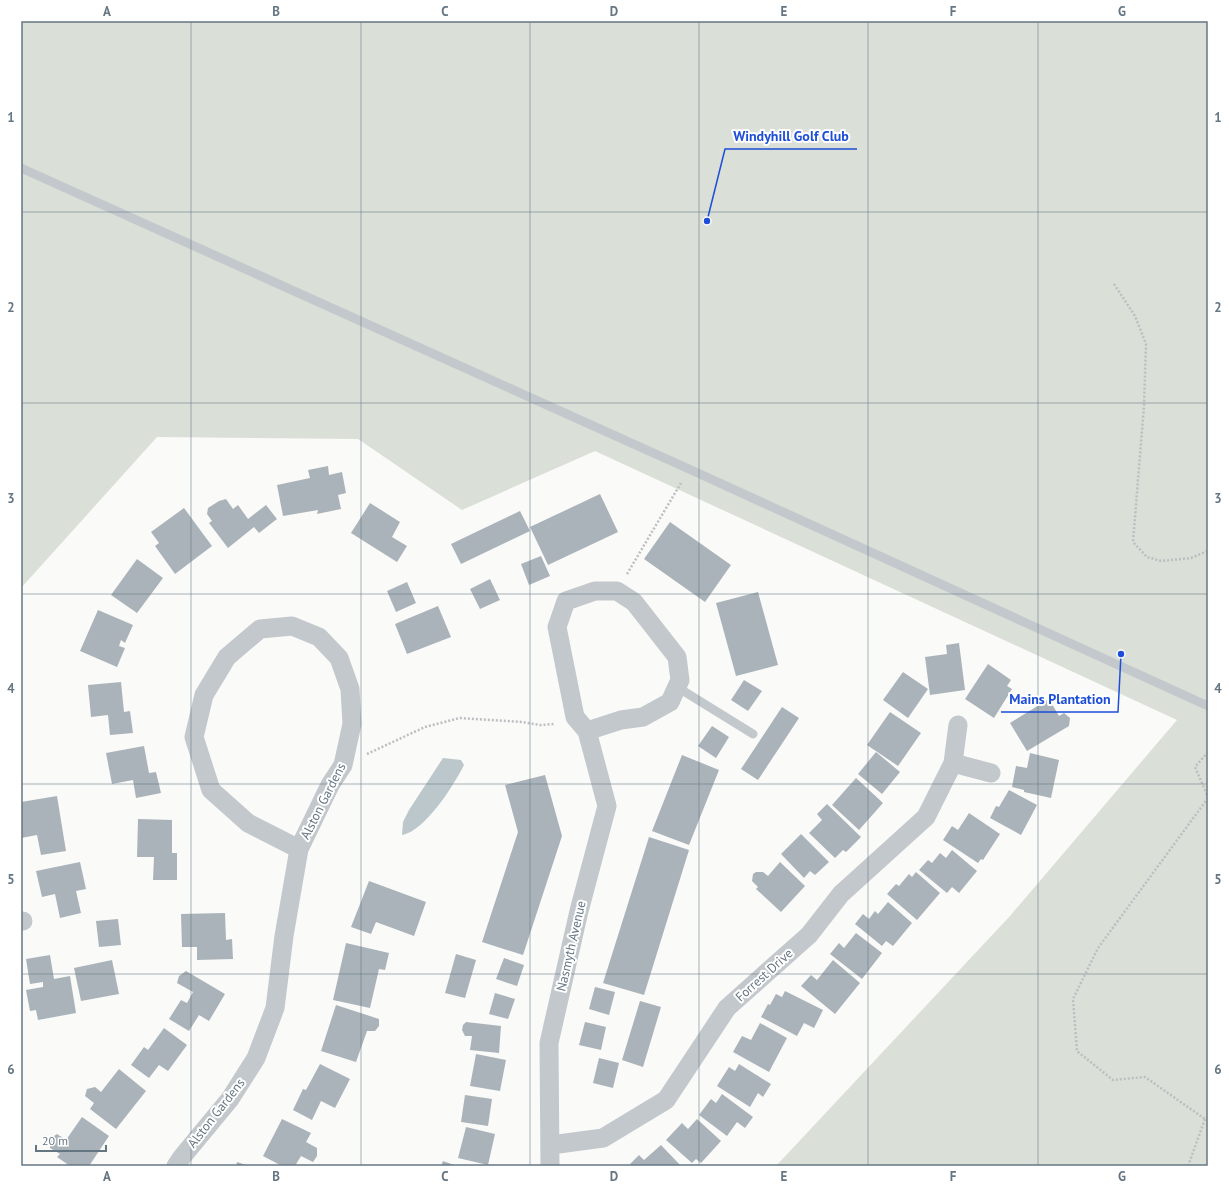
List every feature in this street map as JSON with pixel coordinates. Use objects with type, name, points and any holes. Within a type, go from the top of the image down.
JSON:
[{"type":"street","name":"Nasmyth Avenue","points":[[550,1166],[551,1145],[548,1043],[579,911],[607,806],[581,724],[558,627],[566,601],[595,591],[617,591]]},
{"type":"street","points":[[581,724],[643,717],[670,702],[680,680],[676,657],[634,602],[617,591]]},
{"type":"street","name":"Alston Gardens","points":[[176,1166],[230,1099],[259,1051],[275,1008],[284,936],[299,849],[330,785],[343,765],[352,724],[350,689],[339,658],[319,637],[292,626],[260,629],[226,657],[204,695],[194,737],[211,790],[248,823],[299,849]]},
{"type":"street","name":"Forrest Drive","points":[[551,1145],[603,1138],[666,1100],[727,1008],[808,935],[841,894],[926,817],[953,763],[958,725]]},
{"type":"street","points":[[953,763],[990,773]]},
{"type":"lane","points":[[21,168],[689,469],[1208,706]]},
{"type":"lane","points":[[677,687],[753,734]]},
{"type":"path","points":[[1114,284],[1135,316],[1146,344],[1144,406],[1133,542],[1147,557],[1161,561],[1191,558],[1208,551]]},
{"type":"path","points":[[617,591],[689,469]]},
{"type":"path","points":[[343,765],[426,727],[460,718],[522,722],[540,726],[581,724]]},
{"type":"path","points":[[1188,1166],[1206,1120],[1145,1077],[1113,1080],[1077,1050],[1073,999],[1098,948],[1208,798],[1195,767],[1208,752]]},
{"type":"shaded area","points":[[21,21],[1208,21],[1208,1166],[776,1166],[1010,916],[1177,720],[595,451],[462,510],[358,439],[157,437],[21,588]]},
{"type":"shaded area","points":[[443,758],[461,760],[464,765],[438,806],[420,825],[411,832],[402,835],[403,822],[409,810]]},
{"type":"building","points":[[328,466],[329,475],[342,472],[346,493],[338,495],[341,509],[317,514],[318,510],[283,516],[277,485],[310,478],[308,470]]},
{"type":"building","points":[[600,494],[618,532],[548,565],[530,527]]},
{"type":"building","points":[[226,499],[233,509],[238,505],[248,519],[266,505],[277,519],[259,533],[254,527],[228,548],[209,523],[212,521],[207,514],[208,508],[219,501]]},
{"type":"building","points":[[370,503],[400,522],[392,537],[407,546],[397,562],[351,533]]},
{"type":"building","points":[[184,508],[212,546],[175,574],[155,546],[159,543],[151,532]]},
{"type":"building","points":[[520,511],[530,531],[461,564],[451,544]]},
{"type":"building","points":[[670,522],[731,565],[705,602],[644,559]]},
{"type":"building","points":[[541,556],[550,576],[529,585],[521,564]]},
{"type":"building","points":[[137,559],[163,578],[137,613],[111,595]]},
{"type":"building","points":[[490,579],[500,600],[480,609],[470,589]]},
{"type":"building","points":[[407,582],[416,603],[396,612],[387,591]]},
{"type":"building","points":[[758,592],[778,665],[736,676],[716,603]]},
{"type":"building","points":[[438,606],[451,637],[407,654],[395,624]]},
{"type":"building","points":[[98,610],[133,625],[125,643],[121,640],[119,646],[125,648],[117,667],[80,651]]},
{"type":"building","points":[[959,643],[965,690],[930,695],[925,657],[947,654],[946,645]]},
{"type":"building","points":[[988,664],[1011,680],[1007,686],[1012,689],[994,718],[965,699]]},
{"type":"building","points":[[903,672],[928,689],[908,718],[883,700]]},
{"type":"building","points":[[744,680],[762,691],[748,711],[731,700]]},
{"type":"building","points":[[121,682],[124,712],[130,711],[133,733],[110,735],[108,715],[91,717],[88,685]]},
{"type":"building","points":[[1049,699],[1059,716],[1064,713],[1070,718],[1069,726],[1027,751],[1010,723]]},
{"type":"building","points":[[782,707],[799,718],[758,780],[741,769]]},
{"type":"building","points":[[890,712],[921,733],[898,766],[867,745]]},
{"type":"building","points":[[712,726],[729,737],[716,758],[698,746]]},
{"type":"building","points":[[144,746],[149,773],[156,772],[161,793],[136,798],[133,780],[112,784],[106,753]]},
{"type":"building","points":[[876,752],[900,772],[882,794],[858,774]]},
{"type":"building","points":[[1030,753],[1059,760],[1051,798],[1024,792],[1024,790],[1012,787],[1016,766],[1027,768]]},
{"type":"building","points":[[682,755],[719,770],[689,845],[652,831]]},
{"type":"building","points":[[545,775],[562,836],[523,955],[482,942],[518,832],[505,785]]},
{"type":"building","points":[[856,778],[883,803],[859,830],[832,805]]},
{"type":"building","points":[[1009,790],[1037,805],[1021,835],[990,818],[996,806],[999,807]]},
{"type":"building","points":[[57,796],[66,851],[41,855],[37,835],[21,838],[21,802]]},
{"type":"building","points":[[827,804],[861,837],[846,852],[843,850],[835,858],[809,833],[822,820],[817,814]]},
{"type":"building","points":[[969,813],[1000,834],[983,860],[981,859],[978,863],[943,840],[952,826],[958,830]]},
{"type":"building","points":[[138,819],[172,820],[172,853],[177,853],[177,880],[153,880],[154,857],[137,857]]},
{"type":"building","points":[[801,834],[829,862],[815,875],[810,871],[804,878],[781,854]]},
{"type":"building","points":[[649,837],[689,850],[644,995],[603,983]]},
{"type":"building","points":[[952,850],[977,871],[959,893],[952,887],[947,893],[919,870],[928,860],[932,863],[940,853],[946,858]]},
{"type":"building","points":[[80,862],[86,889],[76,891],[81,913],[60,918],[55,894],[42,897],[36,871]]},
{"type":"building","points":[[780,862],[805,886],[781,912],[756,889],[758,887],[752,881],[753,874],[756,872],[763,872],[768,876]]},
{"type":"building","points":[[916,872],[940,893],[917,920],[887,894],[896,884],[899,886],[909,874],[912,877]]},
{"type":"building","points":[[369,881],[426,902],[414,936],[376,922],[371,934],[351,927]]},
{"type":"building","points":[[888,902],[912,923],[893,946],[886,941],[882,946],[855,924],[863,914],[869,919],[875,911],[878,914]]},
{"type":"building","points":[[225,913],[226,940],[232,939],[233,959],[197,960],[197,947],[182,947],[181,914]]},
{"type":"building","points":[[118,919],[121,945],[99,947],[96,921]]},
{"type":"building","points":[[856,933],[882,953],[862,979],[830,954],[839,943],[844,948]]},
{"type":"building","points":[[346,943],[389,953],[385,970],[379,969],[370,1008],[333,1000]]},
{"type":"building","points":[[456,954],[476,960],[465,998],[445,993]]},
{"type":"building","points":[[50,955],[54,979],[70,976],[76,1013],[38,1020],[36,1010],[30,1011],[26,990],[43,987],[43,982],[30,984],[26,959]]},
{"type":"building","points":[[504,958],[524,965],[517,986],[496,979]]},
{"type":"building","points":[[112,960],[119,994],[81,1001],[74,968]]},
{"type":"building","points":[[833,960],[860,983],[835,1014],[801,986],[811,975],[817,980]]},
{"type":"building","points":[[186,971],[225,994],[209,1021],[199,1015],[189,1031],[169,1019],[181,1000],[187,1003],[193,992],[177,983],[179,976]]},
{"type":"building","points":[[595,987],[615,992],[609,1015],[589,1009]]},
{"type":"building","points":[[785,991],[823,1010],[814,1028],[804,1023],[797,1036],[761,1017],[768,1004],[770,1005],[776,994],[782,997]]},
{"type":"building","points":[[495,993],[515,999],[508,1019],[489,1014]]},
{"type":"building","points":[[640,1001],[661,1007],[643,1067],[622,1060]]},
{"type":"building","points":[[336,1005],[379,1019],[379,1026],[375,1031],[367,1031],[356,1062],[321,1051]]},
{"type":"building","points":[[466,1022],[501,1026],[499,1053],[470,1050],[472,1036],[465,1036],[462,1030],[463,1025]]},
{"type":"building","points":[[585,1022],[606,1027],[601,1050],[579,1045]]},
{"type":"building","points":[[760,1023],[787,1038],[769,1072],[733,1052],[742,1036],[751,1040]]},
{"type":"building","points":[[164,1028],[187,1045],[168,1071],[159,1065],[149,1078],[131,1065],[144,1047],[148,1050]]},
{"type":"building","points":[[476,1054],[506,1060],[500,1091],[470,1086]]},
{"type":"building","points":[[599,1058],[619,1063],[613,1088],[593,1083]]},
{"type":"building","points":[[320,1064],[350,1079],[335,1108],[321,1101],[312,1120],[293,1110],[303,1089],[306,1090]]},
{"type":"building","points":[[739,1064],[771,1084],[763,1097],[758,1093],[750,1107],[717,1086],[729,1067],[735,1071]]},
{"type":"building","points":[[119,1069],[146,1091],[116,1129],[90,1109],[94,1103],[85,1096],[87,1089],[95,1087],[101,1092]]},
{"type":"building","points":[[722,1094],[753,1117],[745,1128],[737,1122],[727,1136],[699,1115],[711,1099],[716,1103]]},
{"type":"building","points":[[465,1095],[492,1099],[488,1126],[461,1122]]},
{"type":"building","points":[[82,1117],[109,1136],[89,1166],[70,1166],[57,1157],[60,1154],[50,1148],[50,1139],[57,1134],[66,1140]]},
{"type":"building","points":[[282,1119],[311,1133],[306,1142],[317,1148],[317,1156],[313,1162],[301,1156],[295,1166],[282,1166],[263,1156]]},
{"type":"building","points":[[697,1119],[721,1141],[701,1163],[696,1159],[692,1163],[666,1140],[682,1123],[688,1129]]},
{"type":"building","points":[[466,1127],[495,1134],[488,1165],[458,1158]]},
{"type":"building","points":[[661,1145],[681,1166],[632,1166],[630,1164],[639,1155],[644,1160]]},
{"type":"building","points":[[443,1161],[457,1166],[441,1166]]},
{"type":"building","points":[[237,1162],[249,1166],[236,1166]]},
{"type":"place","name":"Windyhill Golf Club","points":[[707,221]]},
{"type":"place","name":"Mains Plantation","points":[[1121,654]]}]
